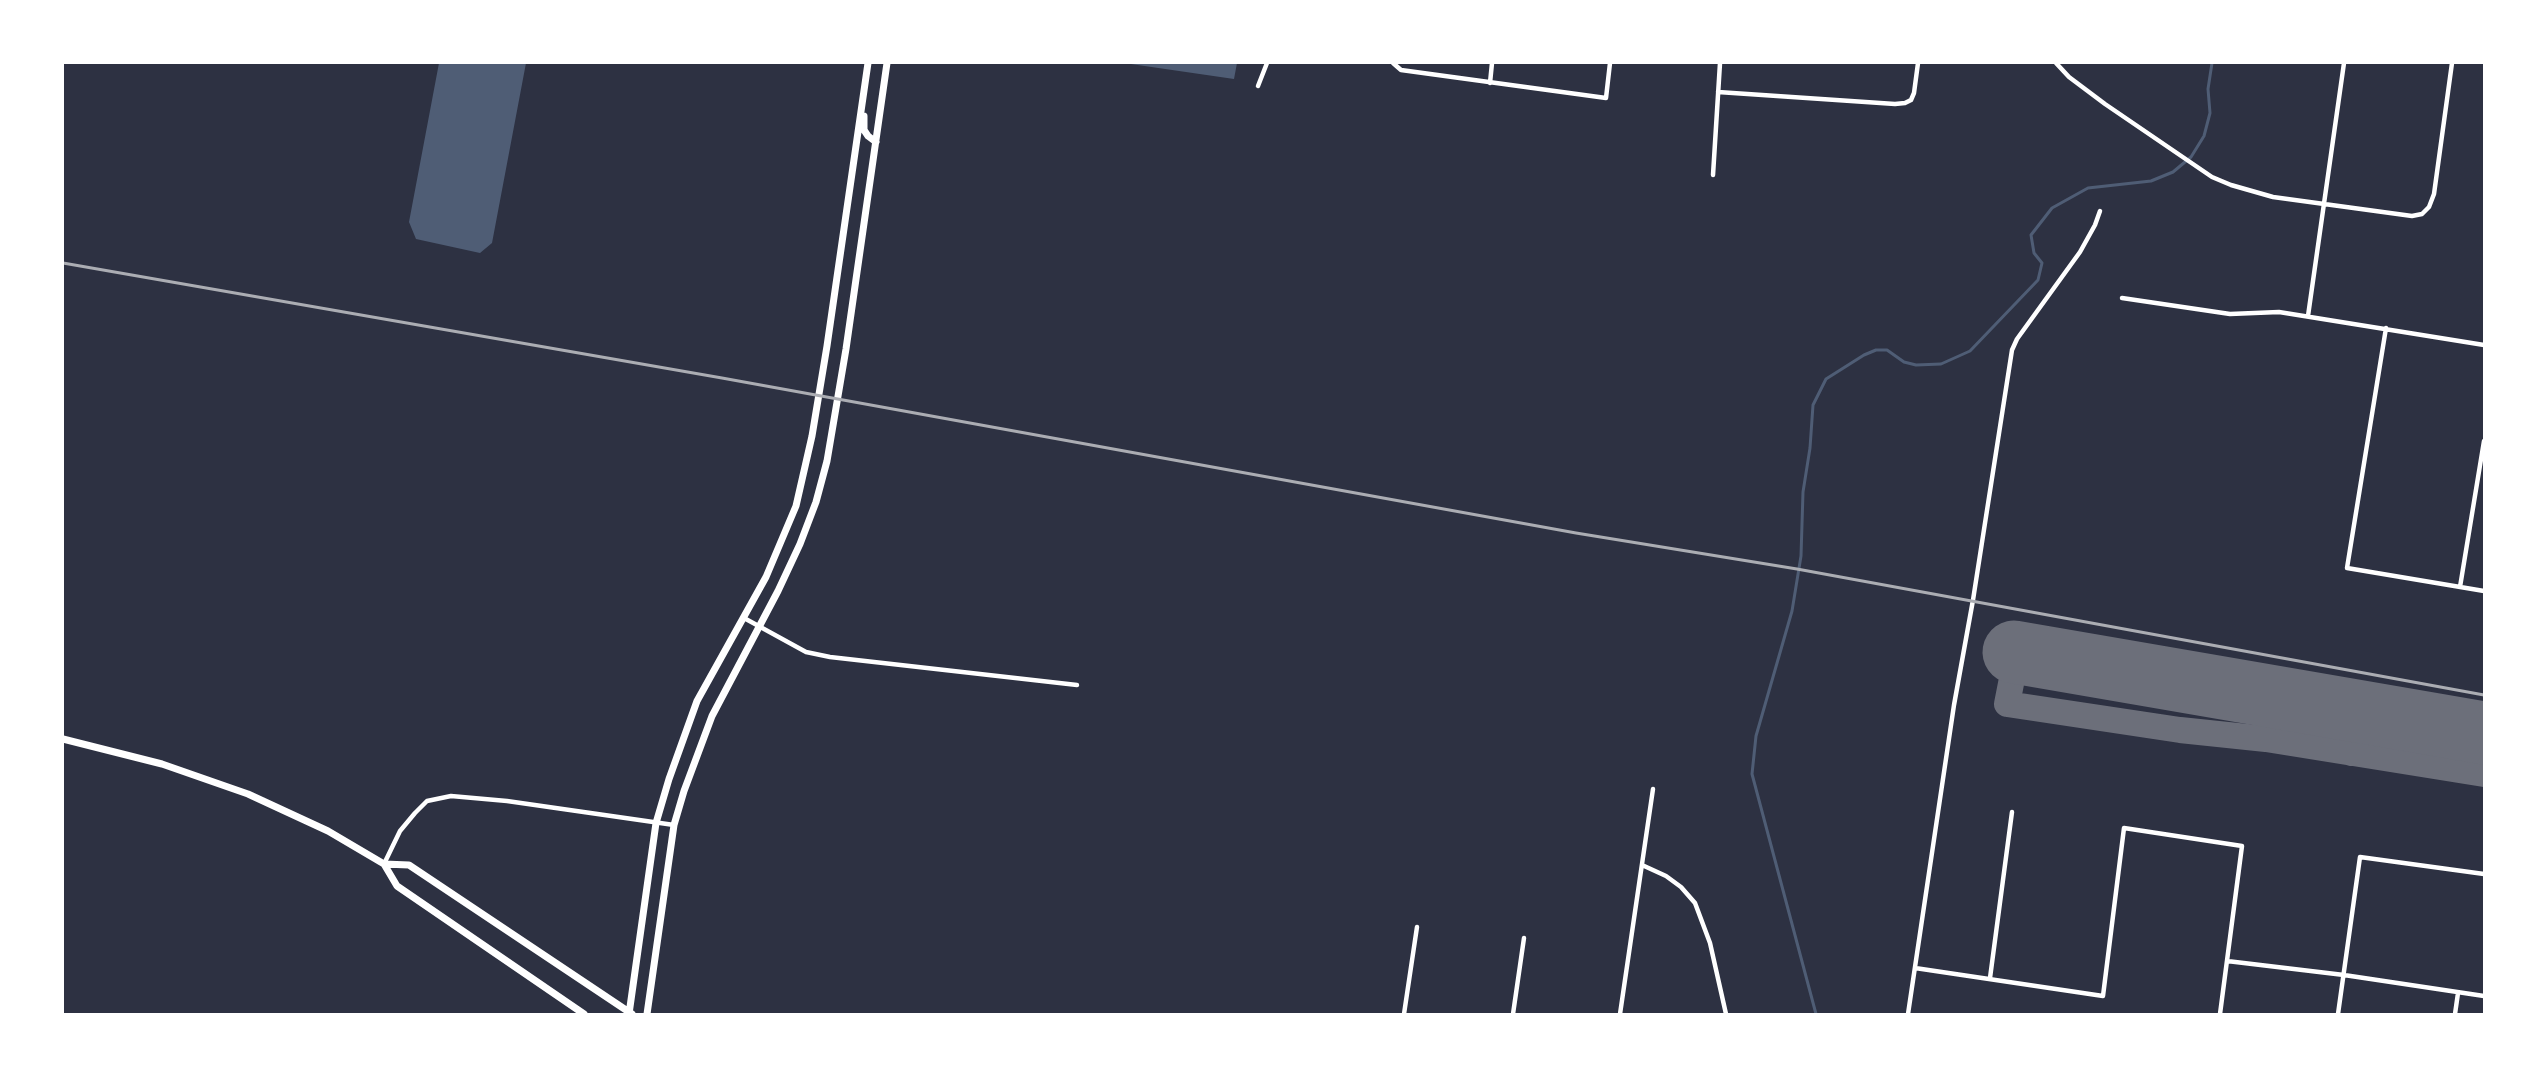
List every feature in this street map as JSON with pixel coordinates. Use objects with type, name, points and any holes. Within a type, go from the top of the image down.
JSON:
[{"type":"main road","points":[[870,63],[864,130],[876,142]]},
{"type":"main road","points":[[63,739],[162,764],[248,794],[328,831],[384,864],[409,866],[630,1013],[656,823],[669,779],[697,701],[766,577],[796,506],[812,436],[870,63]]},
{"type":"main road","points":[[647,1014],[674,825],[712,716],[760,626],[800,543],[816,502],[827,460],[843,370],[887,63]]},
{"type":"main road","points":[[384,864],[397,886],[584,1014]]},
{"type":"street","points":[[1258,86],[1267,63]]},
{"type":"street","points":[[1394,63],[1401,70],[1606,98],[1610,63]]},
{"type":"street","points":[[1490,83],[1492,63]]},
{"type":"street","points":[[1713,175],[1720,63]]},
{"type":"street","points":[[1718,92],[1905,103],[1911,100],[1914,93],[1918,63]]},
{"type":"street","points":[[2056,63],[2105,104],[2212,177],[2250,192],[2403,216],[2422,214],[2429,207],[2434,194],[2452,63]]},
{"type":"street","points":[[2308,316],[2344,63]]},
{"type":"street","points":[[1908,1014],[1952,717],[1973,600],[2012,350],[2017,339],[2080,252],[2096,225],[2100,211]]},
{"type":"street","points":[[2122,298],[2230,314],[2266,311],[2308,316],[2484,345]]},
{"type":"street","points":[[2386,328],[2348,568],[2484,591]]},
{"type":"street","points":[[2460,587],[2484,441]]},
{"type":"street","points":[[744,618],[806,652],[830,657],[1077,686]]},
{"type":"street","points":[[1620,1014],[1653,789]]},
{"type":"street","points":[[384,864],[400,831],[415,813],[427,801],[451,796],[495,799],[674,825]]},
{"type":"street","points":[[1990,978],[2012,812]]},
{"type":"street","points":[[1915,968],[2103,996],[2124,828],[2242,846],[2220,1014]]},
{"type":"street","points":[[2338,1014],[2360,857],[2484,874]]},
{"type":"street","points":[[1642,865],[1666,876],[1681,887],[1695,903],[1710,943],[1726,1014]]},
{"type":"street","points":[[1404,1014],[1417,927]]},
{"type":"street","points":[[1513,1014],[1524,938]]},
{"type":"street","points":[[2227,961],[2484,996]]},
{"type":"street","points":[[2455,1014],[2458,993]]},
{"type":"water","points":[[439,63],[526,63],[492,243],[480,253],[416,239],[409,222]]},
{"type":"water","points":[[1124,63],[1237,63],[1234,79]]},
{"type":"waterway","points":[[1816,1014],[1752,774],[1756,736],[1792,611],[1801,556],[1803,492],[1810,448],[1813,405],[1826,379],[1876,350],[1887,350],[1904,362],[1916,365],[1941,364],[1970,351],[2038,280],[2042,263],[2034,253],[2031,235],[2052,208],[2088,188],[2151,181],[2173,172],[2191,157],[2204,136],[2210,113],[2208,89],[2212,63]]},
{"type":"taxiway","points":[[2017,653],[2007,704],[2180,730],[2266,739],[2484,774]]},
{"type":"taxiway","points":[[2351,753],[2358,711]]},
{"type":"runway","points":[[2014,652],[2484,733]]},
{"type":"railway","points":[[63,263],[722,378],[1576,533],[1797,569],[2484,695]]}]
